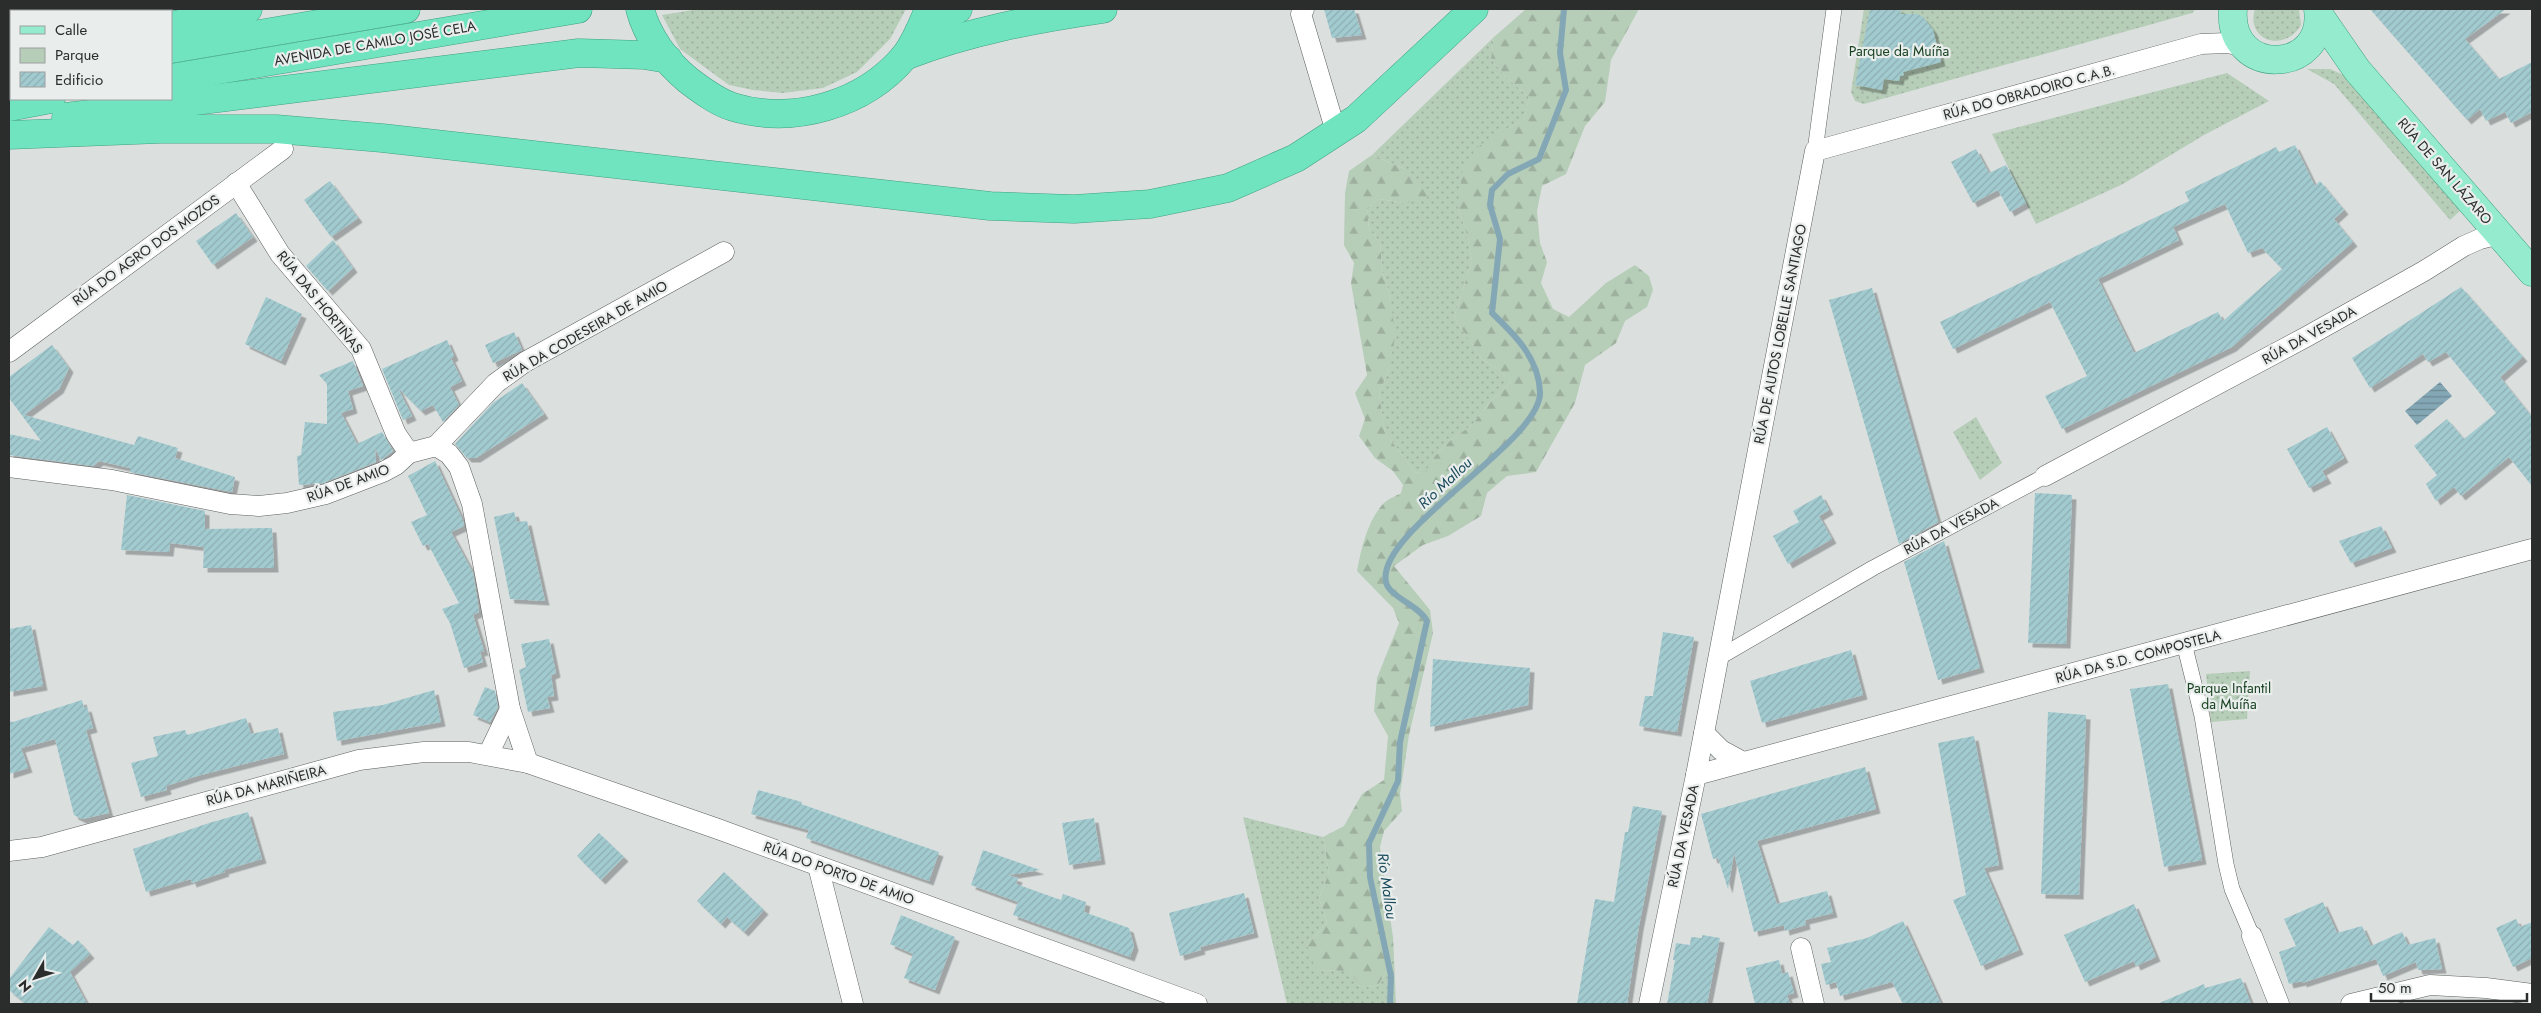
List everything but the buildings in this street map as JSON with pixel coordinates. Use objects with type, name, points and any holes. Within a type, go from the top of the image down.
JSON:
[{"type":"highway","points":[[172,26],[248,9]]},
{"type":"highway","name":"AVENIDA DE CAMILO JOSÉ CELA","points":[[172,49],[406,9]]},
{"type":"highway","name":"AVENIDA DE CAMILO JOSÉ CELA","points":[[172,78],[578,9]]},
{"type":"highway","points":[[641,14],[668,60],[704,92],[731,107],[761,114],[793,115],[825,107],[858,94],[884,76],[904,56],[924,20],[958,9]]},
{"type":"highway","points":[[904,56],[946,40],[1000,26],[1103,9]]},
{"type":"highway","points":[[9,135],[160,129],[276,128],[382,138],[990,206],[1074,209],[1150,204],[1228,188],[1296,158],[1356,119],[1474,9]]},
{"type":"highway","points":[[9,125],[200,99],[398,77],[482,64],[578,53],[644,56],[668,60]]},
{"type":"highway","points":[[9,107],[46,100]]},
{"type":"main road","points":[[2233,9],[2234,29],[2243,46],[2255,56],[2278,61],[2300,53],[2310,44],[2316,32],[2319,11]]},
{"type":"main road","name":"RÚA DE SAN LÁZARO","points":[[2319,11],[2357,70],[2532,272]]},
{"type":"main road","name":"RÚA DE SAN LÁZARO","points":[[2300,53],[2332,59],[2357,70]]},
{"type":"street","points":[[1304,9],[1301,14],[1336,132]]},
{"type":"street","name":"RÚA DE AUTOS LOBELLE SANTIAGO","points":[[1718,658],[1815,151],[1834,9]]},
{"type":"street","name":"RÚA DO OBRADOIRO C.A.B.","points":[[1815,151],[2201,44],[2227,43],[2243,46]]},
{"type":"street","name":"RÚA DO AGRO DOS MOZOS","points":[[9,352],[284,149]]},
{"type":"street","name":"RÚA DAS HORTIÑAS","points":[[236,183],[280,254],[361,349],[396,434],[409,453]]},
{"type":"street","name":"RÚA DA VESADA","points":[[1649,1004],[1718,658],[1873,568],[2306,337],[2424,271],[2464,246],[2499,234]]},
{"type":"street","name":"RÚA DA CODESEIRA DE AMIO","points":[[436,446],[496,382],[525,362],[724,252]]},
{"type":"street","points":[[436,446],[449,454],[459,467],[472,504],[510,709],[528,763]]},
{"type":"street","name":"RÚA DE AMIO","points":[[9,467],[112,480],[230,504],[259,506],[287,503],[326,494],[383,472],[396,465],[409,453],[436,446]]},
{"type":"street","name":"RÚA DA S.D. COMPOSTELA","points":[[1696,775],[2532,549]]},
{"type":"street","points":[[2184,643],[2202,716],[2226,864],[2232,889],[2279,1004]]},
{"type":"street","points":[[488,755],[510,709]]},
{"type":"street","points":[[1704,733],[1721,750],[1743,762]]},
{"type":"street","name":"RÚA DA MARIÑEIRA","points":[[9,851],[42,847],[359,760],[424,752],[469,752],[528,763]]},
{"type":"street","name":"RÚA DO PORTO DE AMIO","points":[[528,763],[1197,1004]]},
{"type":"street","points":[[9,851],[9,869]]},
{"type":"street","points":[[818,866],[853,1004]]},
{"type":"street","points":[[1801,948],[1814,1004]]},
{"type":"street","points":[[2351,1004],[2430,985],[2486,988],[2532,994]]},
{"type":"green space","points":[[699,9],[906,9],[890,39],[857,72],[823,88],[783,93],[729,85],[680,49],[662,15]]},
{"type":"green space","points":[[1526,9],[1639,9],[1611,60],[1605,102],[1585,126],[1566,174],[1542,186],[1537,211],[1540,243],[1547,262],[1541,283],[1553,309],[1569,317],[1606,283],[1635,265],[1649,276],[1653,290],[1647,307],[1625,321],[1616,343],[1585,365],[1575,403],[1536,472],[1507,476],[1487,493],[1481,516],[1448,536],[1423,545],[1394,566],[1430,610],[1433,633],[1409,735],[1400,794],[1402,811],[1384,831],[1380,847],[1393,937],[1394,958],[1377,987],[1360,986],[1349,971],[1318,970],[1311,959],[1307,945],[1327,923],[1319,898],[1329,873],[1323,837],[1344,826],[1362,794],[1384,780],[1388,736],[1374,711],[1377,678],[1399,623],[1393,608],[1357,571],[1369,526],[1384,503],[1401,493],[1403,485],[1393,471],[1375,458],[1359,436],[1365,419],[1355,393],[1367,375],[1351,283],[1354,263],[1344,245],[1345,193],[1349,171],[1372,155],[1405,169],[1427,189],[1427,199],[1405,203],[1379,199],[1367,208],[1369,230],[1380,242],[1382,269],[1391,300],[1395,338],[1389,369],[1379,393],[1385,433],[1416,473],[1426,471],[1435,456],[1451,440],[1472,425],[1490,402],[1511,382],[1498,369],[1482,359],[1454,317],[1472,261],[1467,235],[1458,206],[1462,173],[1476,148],[1506,129],[1524,121],[1529,97],[1505,76],[1491,59],[1494,37]]},
{"type":"green space","name":"Parque da Muíña","points":[[1864,9],[2196,9],[2192,13],[1864,104],[1855,101],[1851,92]]},
{"type":"green space","points":[[2255,9],[2299,9],[2301,25],[2294,34],[2285,39],[2268,40],[2256,29],[2253,20]]},
{"type":"green space","points":[[1494,37],[1491,59],[1505,76],[1529,97],[1524,121],[1506,129],[1458,206],[1467,235],[1472,261],[1454,317],[1482,359],[1498,369],[1511,382],[1490,402],[1472,425],[1451,440],[1435,456],[1427,471],[1416,473],[1385,433],[1379,393],[1389,369],[1391,300],[1382,269],[1380,242],[1369,230],[1367,208],[1379,199],[1405,203],[1405,169],[1372,155]]},
{"type":"green space","points":[[2307,69],[2330,69],[2348,77],[2462,209],[2450,220],[2334,84]]},
{"type":"green space","points":[[2227,73],[2269,101],[2204,135],[2123,184],[2036,224],[1992,134]]},
{"type":"green space","points":[[1976,417],[2002,463],[1980,480],[1953,432]]},
{"type":"green space","name":"Parque Infantil da Muíña","points":[[2250,671],[2247,719],[2211,722],[2206,674]]},
{"type":"green space","points":[[1243,817],[1323,837],[1329,873],[1319,898],[1327,923],[1307,945],[1318,970],[1349,971],[1360,986],[1377,987],[1394,958],[1396,1004],[1287,1004]]},
{"type":"water","points":[[2440,382],[2452,396],[2417,425],[2405,411]]},
{"type":"waterway","name":"Río Mallou","points":[[1390,1004],[1391,976],[1370,877],[1369,843],[1398,781],[1400,742],[1427,621],[1418,610],[1398,597],[1388,587],[1386,582],[1390,561],[1406,538],[1430,513],[1515,436],[1534,412],[1540,392],[1535,368],[1517,338],[1492,313],[1500,239],[1490,205],[1492,190],[1508,174],[1539,159],[1566,90],[1560,53],[1564,9]]}]
